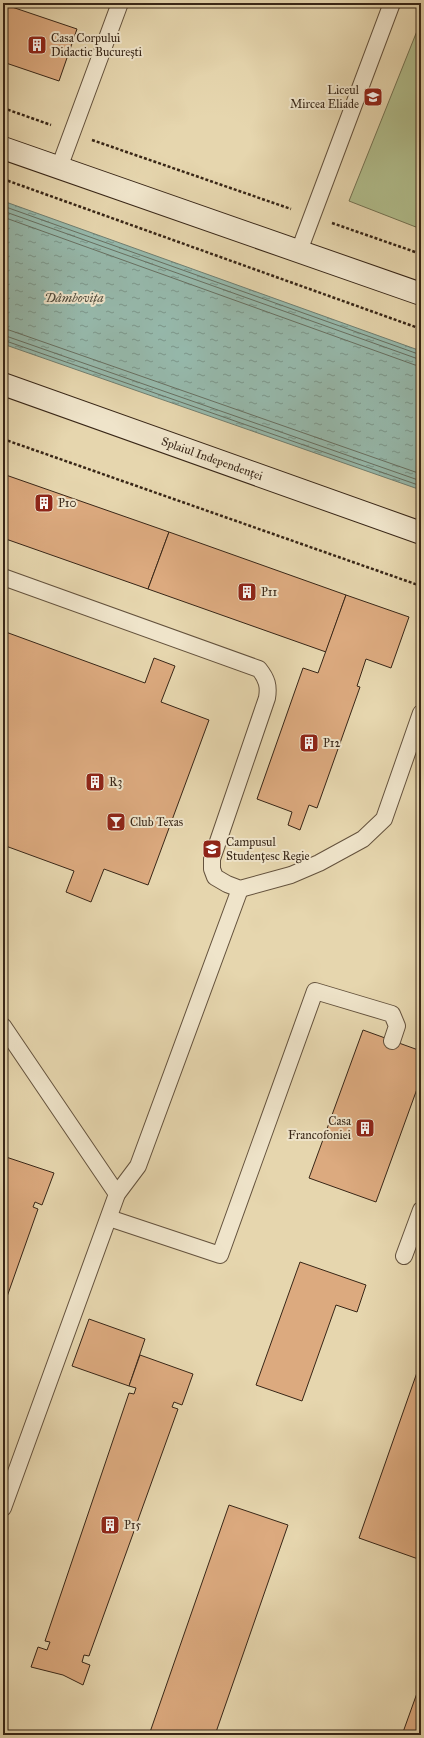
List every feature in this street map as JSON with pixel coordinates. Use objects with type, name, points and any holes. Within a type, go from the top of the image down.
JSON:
[{"type":"main road","points":[[3,148],[421,294]]},
{"type":"main road","name":"Splaiul Independenței","points":[[3,384],[421,533]]},
{"type":"lane","points":[[60,168],[120,3]]},
{"type":"lane","points":[[299,251],[392,3]]},
{"type":"lane","points":[[3,577],[259,669],[267,678],[269,688],[267,698],[212,859],[212,869],[215,877],[240,889],[290,875],[319,863],[363,839],[376,828],[384,819],[421,713]]},
{"type":"lane","points":[[3,1508],[118,1194],[138,1166],[240,889]]},
{"type":"lane","points":[[109,1218],[220,1255],[315,991],[392,1014],[397,1026],[392,1041]]},
{"type":"lane","points":[[3,1026],[118,1194]]},
{"type":"lane","points":[[404,1256],[421,1210]]},
{"type":"path","points":[[3,108],[421,254]]},
{"type":"path","points":[[3,179],[421,329]]},
{"type":"path","points":[[3,439],[421,586]]},
{"type":"green space","points":[[421,21],[421,229],[349,201]]},
{"type":"water","name":"Dâmbovița","points":[[3,201],[421,351],[421,490],[3,344]]},
{"type":"building","name":"Casa Corpului Didactic București","points":[[3,4],[77,29],[59,81],[3,62]]},
{"type":"building","name":"P10","points":[[3,474],[169,532],[148,589],[3,538]]},
{"type":"building","name":"P11","points":[[169,532],[346,595],[326,652],[148,589]]},
{"type":"building","name":"P12","points":[[346,595],[409,617],[391,668],[366,659],[357,686],[360,687],[317,808],[309,805],[300,830],[288,825],[292,812],[257,799],[303,668],[318,673]]},
{"type":"building","name":"R3","points":[[3,631],[145,683],[154,658],[175,666],[161,702],[209,720],[148,885],[104,869],[91,902],[66,892],[74,871],[3,845]]},
{"type":"building","name":"Casa Francofoniei","points":[[363,1030],[421,1051],[421,1078],[376,1202],[309,1178]]},
{"type":"building","points":[[3,1156],[54,1173],[42,1205],[35,1202],[33,1207],[38,1209],[3,1308]]},
{"type":"building","points":[[300,1262],[366,1285],[357,1312],[336,1305],[302,1401],[256,1385]]},
{"type":"building","points":[[89,1319],[145,1339],[129,1386],[72,1366]]},
{"type":"building","name":"P15","points":[[140,1355],[193,1374],[182,1405],[174,1402],[172,1407],[178,1409],[89,1656],[84,1655],[82,1662],[90,1665],[83,1685],[63,1675],[31,1667],[38,1647],[47,1650],[50,1642],[45,1641],[129,1393],[134,1394],[136,1388],[129,1386]]},
{"type":"building","points":[[421,1361],[421,1560],[359,1538]]},
{"type":"building","points":[[229,1505],[288,1525],[215,1735],[149,1735]]},
{"type":"building","points":[[421,1682],[421,1735],[402,1735]]},
{"type":"place","name":"Casa Corpului Didactic București","points":[[37,45]]},
{"type":"place","name":"Liceul Mircea Eliade","points":[[373,97]]},
{"type":"place","name":"P10","points":[[44,503]]},
{"type":"place","name":"P11","points":[[247,592]]},
{"type":"place","name":"P12","points":[[309,743]]},
{"type":"place","name":"R3","points":[[95,782]]},
{"type":"place","name":"Club Texas","points":[[116,822]]},
{"type":"place","name":"Campusul Studențesc Regie","points":[[212,849]]},
{"type":"place","name":"Casa Francofoniei","points":[[365,1128]]},
{"type":"place","name":"P15","points":[[110,1525]]}]
